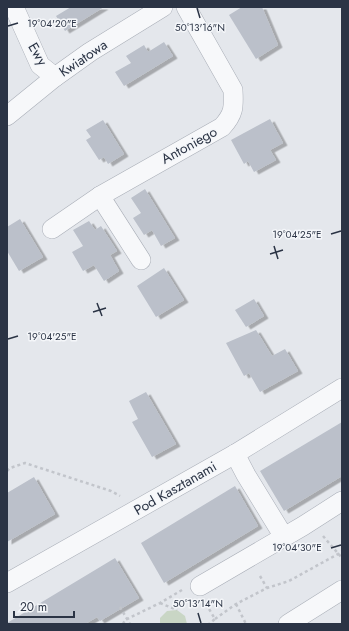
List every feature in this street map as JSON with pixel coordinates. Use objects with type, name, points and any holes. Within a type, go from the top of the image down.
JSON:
[{"type":"street","name":"Ewy","points":[[14,7],[40,65],[55,77]]},
{"type":"street","name":"Kwiatowa","points":[[7,116],[55,77],[90,52],[163,7]]},
{"type":"street","name":"Antoniego","points":[[52,229],[100,196],[222,127],[232,114],[234,105],[233,90],[186,7]]},
{"type":"street","points":[[100,196],[141,260]]},
{"type":"street","name":"Pod Kasztanami","points":[[7,583],[235,454],[342,388]]},
{"type":"street","points":[[235,454],[246,475],[284,537]]},
{"type":"street","points":[[200,586],[313,520],[342,501]]},
{"type":"street","points":[[288,624],[342,590]]},
{"type":"path","points":[[7,471],[10,468],[25,463],[105,489],[120,496]]},
{"type":"path","points":[[313,520],[342,558]]},
{"type":"path","points":[[215,620],[236,604],[267,588],[289,581],[342,551]]},
{"type":"path","points":[[260,576],[267,588]]},
{"type":"path","points":[[124,624],[125,620],[160,603],[197,580],[200,586]]},
{"type":"path","points":[[160,603],[177,610]]},
{"type":"path","points":[[236,604],[246,624]]},
{"type":"path","points":[[120,607],[130,624]]},
{"type":"green space","points":[[177,610],[185,616],[187,624],[160,624],[160,618],[167,611]]},
{"type":"building","points":[[71,7],[104,7],[65,31],[56,16]]},
{"type":"building","points":[[242,7],[262,7],[278,45],[256,59],[229,15]]},
{"type":"building","points":[[164,42],[173,56],[124,86],[115,72],[131,63],[126,56],[144,45],[148,52]]},
{"type":"building","points":[[270,119],[283,143],[270,150],[276,160],[254,172],[248,161],[244,164],[231,140]]},
{"type":"building","points":[[103,120],[124,154],[108,164],[104,157],[99,160],[86,140],[91,137],[86,130]]},
{"type":"building","points":[[145,189],[175,238],[161,246],[152,230],[144,235],[133,218],[141,213],[131,198]]},
{"type":"building","points":[[20,219],[43,257],[19,271],[7,251],[7,227]]},
{"type":"building","points":[[89,221],[95,230],[101,226],[117,251],[110,255],[119,271],[104,281],[94,265],[83,271],[72,252],[83,246],[73,230]]},
{"type":"building","points":[[164,268],[184,300],[156,317],[137,286]]},
{"type":"building","points":[[254,299],[264,316],[246,327],[235,310]]},
{"type":"building","points":[[256,330],[272,356],[285,349],[298,371],[260,392],[249,373],[244,376],[226,343]]},
{"type":"building","points":[[146,392],[176,444],[152,457],[132,422],[138,419],[129,401]]},
{"type":"building","points":[[342,422],[342,476],[284,511],[260,471]]},
{"type":"building","points":[[34,477],[55,514],[7,542],[7,493]]},
{"type":"building","points":[[235,486],[258,526],[164,583],[141,543]]},
{"type":"building","points":[[115,558],[139,598],[100,621],[97,617],[85,624],[7,624],[7,623]]}]
